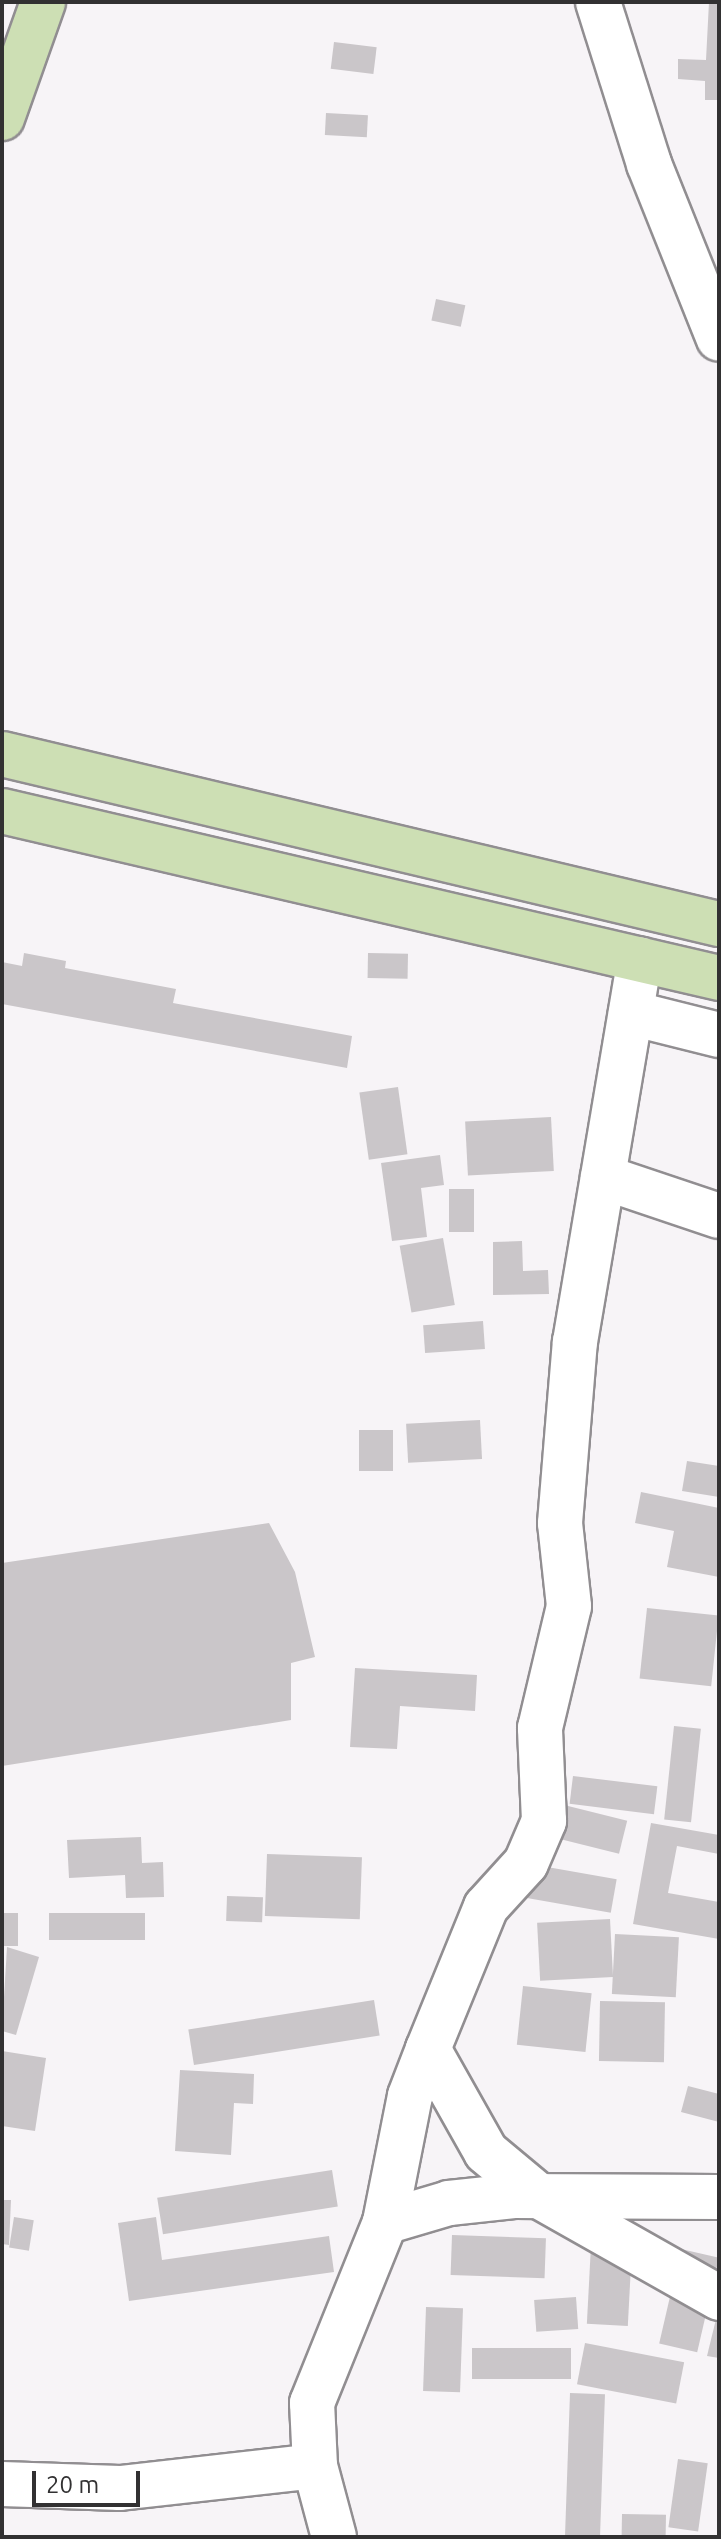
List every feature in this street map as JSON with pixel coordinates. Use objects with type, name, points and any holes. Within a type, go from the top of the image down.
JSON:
[{"type":"main road","points":[[2,118],[43,2]]},
{"type":"main road","points":[[2,754],[719,924]]},
{"type":"main road","points":[[2,811],[719,978]]},
{"type":"street","points":[[598,2],[649,164],[719,339]]},
{"type":"street","points":[[334,2537],[315,2466],[312,2403],[385,2222],[410,2096],[428,2049],[486,1907],[526,1863],[544,1821],[540,1728],[569,1606],[560,1523],[574,1357],[640,959]]},
{"type":"street","points":[[631,1013],[719,1035]]},
{"type":"street","points":[[603,1177],[719,1216]]},
{"type":"street","points":[[428,2049],[486,2152],[539,2196],[719,2298]]},
{"type":"street","points":[[385,2222],[449,2203],[539,2196],[719,2197]]},
{"type":"street","points":[[2,2484],[120,2488],[315,2466]]},
{"type":"building","points":[[709,2],[719,2],[719,100],[705,100],[705,81],[678,79],[678,59],[706,60]]},
{"type":"building","points":[[334,42],[377,47],[373,74],[331,69]]},
{"type":"building","points":[[326,113],[368,115],[367,137],[325,135]]},
{"type":"building","points":[[436,299],[465,305],[461,327],[431,321]]},
{"type":"building","points":[[24,953],[66,961],[65,968],[176,989],[173,1003],[352,1036],[347,1068],[2,1004],[2,962],[22,966]]},
{"type":"building","points":[[368,953],[408,954],[408,979],[368,978]]},
{"type":"building","points":[[398,1087],[407,1154],[369,1160],[359,1092]]},
{"type":"building","points":[[551,1117],[554,1171],[468,1175],[465,1122]]},
{"type":"building","points":[[440,1155],[444,1185],[421,1188],[427,1237],[392,1241],[381,1163]]},
{"type":"building","points":[[449,1189],[474,1189],[474,1232],[449,1232]]},
{"type":"building","points":[[443,1238],[455,1305],[411,1313],[400,1246]]},
{"type":"building","points":[[522,1241],[523,1271],[548,1270],[549,1294],[493,1295],[493,1242]]},
{"type":"building","points":[[483,1321],[485,1349],[425,1353],[423,1325]]},
{"type":"building","points":[[480,1420],[482,1459],[408,1463],[406,1424]]},
{"type":"building","points":[[359,1430],[393,1430],[393,1471],[359,1471]]},
{"type":"building","points":[[687,1461],[719,1466],[719,1497],[682,1491]]},
{"type":"building","points":[[641,1492],[719,1508],[719,1577],[667,1567],[674,1531],[635,1523]]},
{"type":"building","points":[[269,1523],[295,1572],[315,1657],[291,1663],[291,1720],[2,1766],[2,1563]]},
{"type":"building","points":[[647,1608],[719,1616],[711,1686],[640,1679]]},
{"type":"building","points":[[355,1668],[477,1675],[475,1711],[400,1706],[397,1749],[350,1747]]},
{"type":"building","points":[[674,1726],[701,1729],[691,1822],[664,1819]]},
{"type":"building","points":[[573,1776],[657,1786],[654,1814],[570,1804]]},
{"type":"building","points":[[536,1798],[627,1821],[619,1854],[528,1831]]},
{"type":"building","points":[[651,1823],[719,1835],[719,1854],[677,1846],[668,1893],[719,1902],[719,1939],[633,1924]]},
{"type":"building","points":[[141,1837],[142,1863],[163,1862],[164,1897],[126,1898],[125,1875],[69,1878],[67,1840]]},
{"type":"building","points":[[267,1854],[362,1857],[360,1919],[265,1916]]},
{"type":"building","points":[[530,1864],[617,1879],[611,1913],[524,1897]]},
{"type":"building","points":[[227,1896],[263,1897],[262,1922],[226,1921]]},
{"type":"building","points":[[2,1913],[18,1913],[18,1946],[2,1946]]},
{"type":"building","points":[[49,1913],[145,1913],[145,1940],[49,1940]]},
{"type":"building","points":[[610,1919],[613,1977],[540,1981],[537,1923]]},
{"type":"building","points":[[615,1934],[679,1937],[676,1997],[612,1994]]},
{"type":"building","points":[[7,1947],[39,1957],[16,2035],[2,2031]]},
{"type":"building","points":[[523,1986],[592,1993],[585,2052],[517,2045]]},
{"type":"building","points":[[374,2000],[380,2036],[194,2065],[188,2029]]},
{"type":"building","points":[[600,2001],[665,2002],[664,2062],[599,2061]]},
{"type":"building","points":[[2,2051],[46,2058],[35,2131],[2,2126]]},
{"type":"building","points":[[180,2070],[254,2074],[253,2104],[234,2103],[231,2155],[175,2151]]},
{"type":"building","points":[[688,2086],[719,2094],[719,2122],[681,2112]]},
{"type":"building","points":[[332,2170],[338,2207],[163,2234],[157,2198]]},
{"type":"building","points":[[2,2200],[11,2200],[9,2245],[2,2244]]},
{"type":"building","points":[[14,2217],[34,2220],[29,2251],[9,2248]]},
{"type":"building","points":[[156,2217],[162,2260],[329,2236],[334,2272],[129,2301],[118,2223]]},
{"type":"building","points":[[592,2226],[633,2228],[628,2326],[587,2324]]},
{"type":"building","points":[[452,2235],[546,2238],[545,2278],[451,2275]]},
{"type":"building","points":[[681,2249],[719,2258],[697,2352],[659,2344]]},
{"type":"building","points":[[576,2297],[578,2329],[536,2332],[534,2300]]},
{"type":"building","points":[[426,2307],[463,2308],[460,2392],[423,2391]]},
{"type":"building","points":[[719,2311],[719,2358],[707,2356]]},
{"type":"building","points":[[585,2343],[684,2362],[676,2404],[577,2384]]},
{"type":"building","points":[[472,2348],[571,2348],[571,2379],[472,2379]]},
{"type":"building","points":[[570,2393],[605,2394],[600,2537],[565,2537]]},
{"type":"building","points":[[678,2459],[708,2463],[698,2532],[668,2527]]},
{"type":"building","points":[[622,2514],[666,2515],[666,2537],[622,2537]]}]
